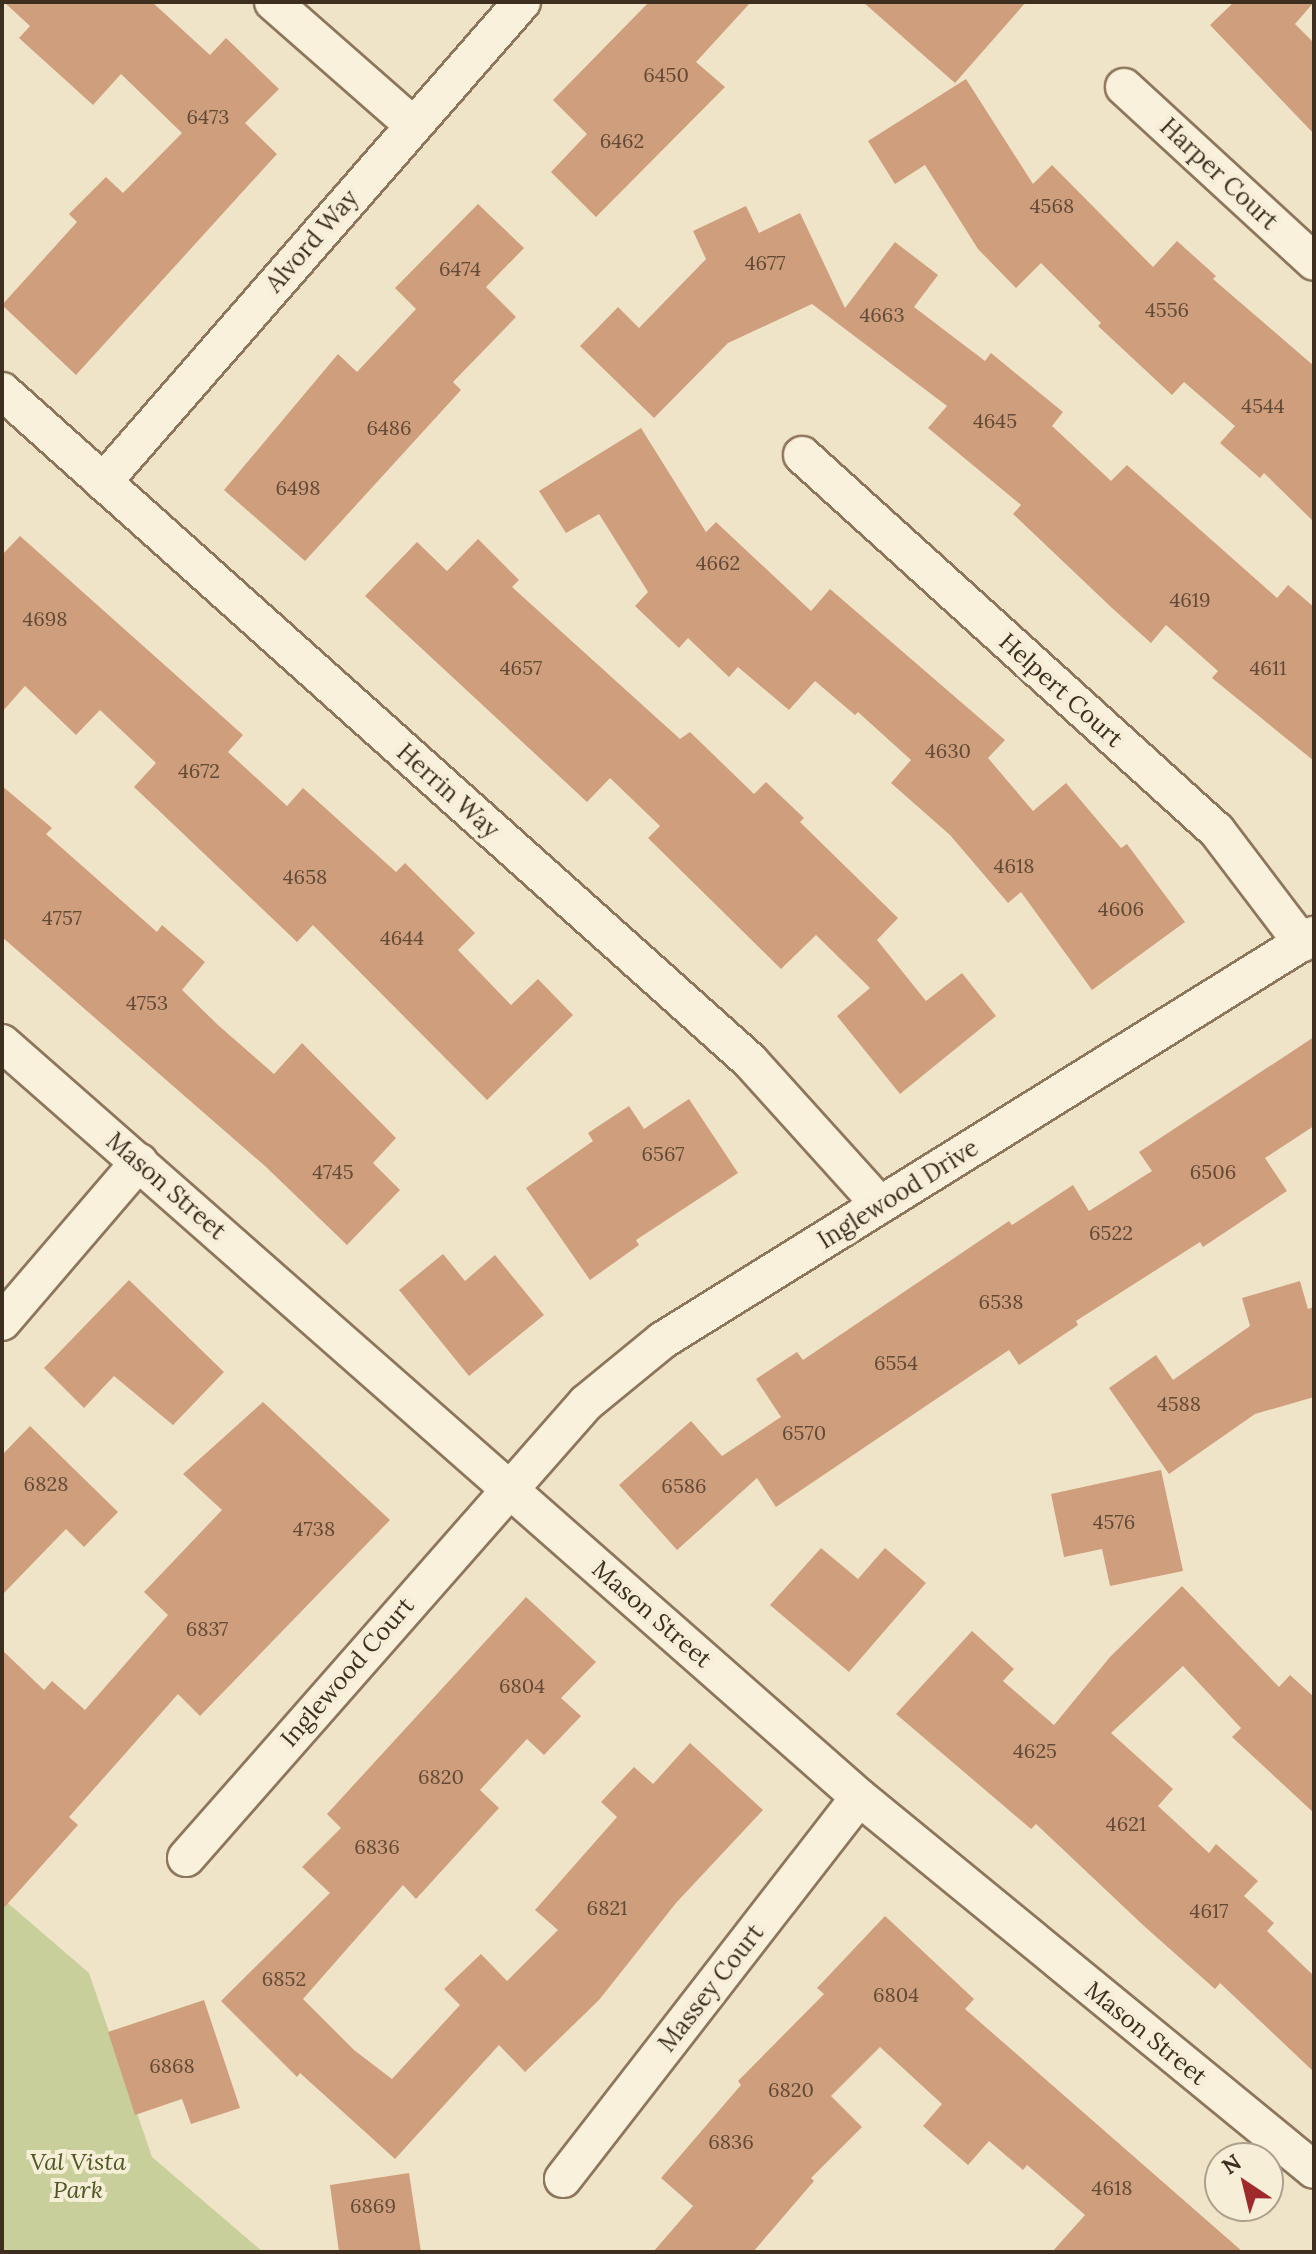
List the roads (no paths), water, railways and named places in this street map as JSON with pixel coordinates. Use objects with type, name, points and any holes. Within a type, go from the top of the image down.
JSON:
[{"type":"street","points":[[273,2],[412,124]]},
{"type":"street","name":"Alvord Way","points":[[103,482],[412,124],[522,2]]},
{"type":"street","name":"Harper Court","points":[[1124,87],[1314,262]]},
{"type":"street","name":"Herrin Way","points":[[2,391],[750,1061],[880,1205]]},
{"type":"street","name":"Helpert Court","points":[[802,455],[1217,831],[1308,939]]},
{"type":"street","name":"Inglewood Drive","points":[[508,1487],[586,1403],[663,1340],[1308,939]]},
{"type":"street","name":"Mason Street","points":[[2,1043],[859,1797],[1314,2170]]},
{"type":"street","points":[[2,1322],[139,1162]]},
{"type":"street","name":"Inglewood Court","points":[[186,1858],[508,1487]]},
{"type":"street","name":"Massey Court","points":[[563,2179],[859,1797]]},
{"type":"park label","name":"Val Vista Park","points":[[78,2176]]}]
